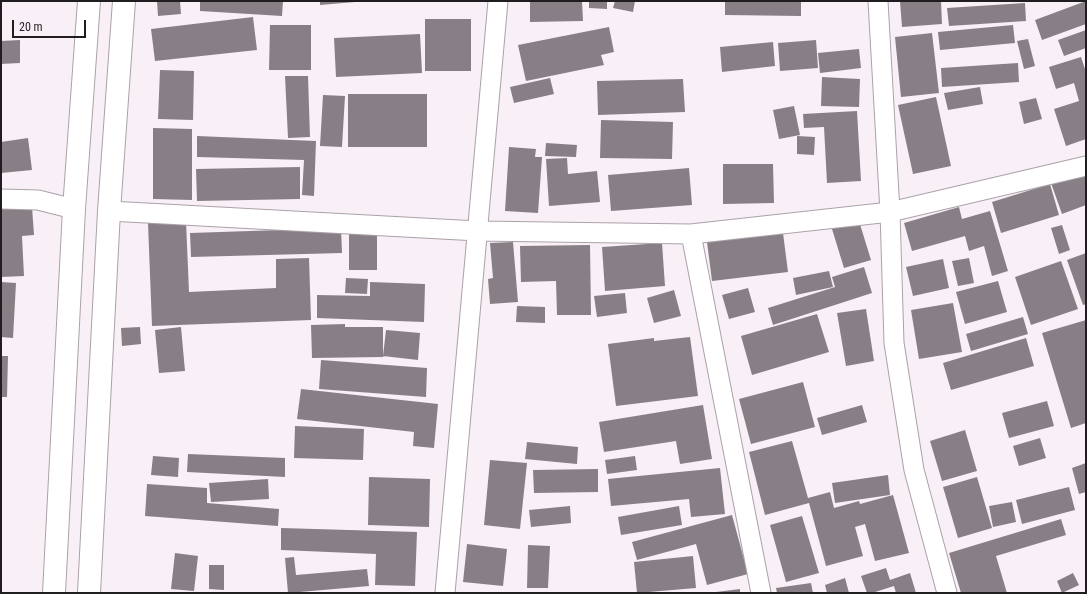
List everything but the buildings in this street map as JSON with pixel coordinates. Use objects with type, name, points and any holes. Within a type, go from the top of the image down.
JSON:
[{"type":"main road","points":[[54,593],[74,209],[89,1]]},
{"type":"main road","points":[[89,593],[109,211],[124,1]]},
{"type":"street","points":[[445,593],[498,1]]},
{"type":"street","points":[[878,1],[890,212],[894,343],[914,470],[947,593]]},
{"type":"street","points":[[109,211],[478,231],[691,234],[890,212],[1086,166]]},
{"type":"street","points":[[1,199],[38,200],[74,209]]},
{"type":"street","points":[[691,234],[761,593]]}]
